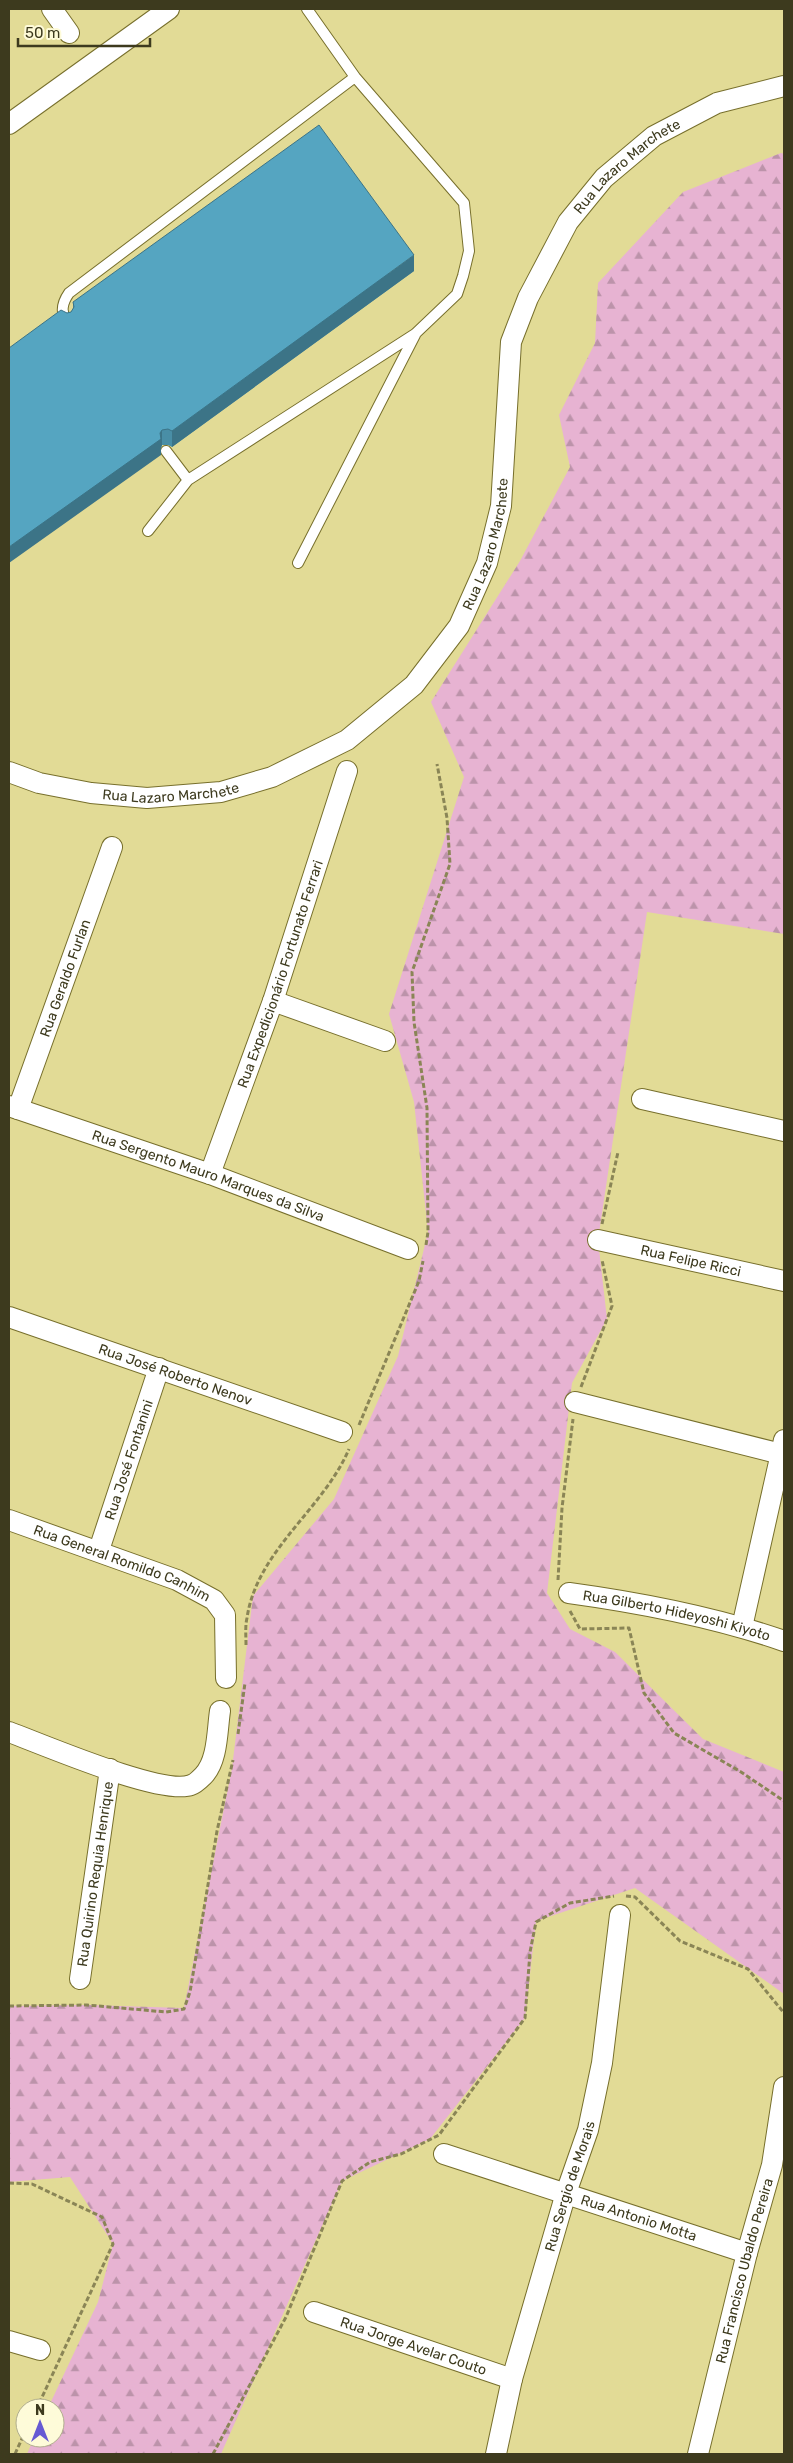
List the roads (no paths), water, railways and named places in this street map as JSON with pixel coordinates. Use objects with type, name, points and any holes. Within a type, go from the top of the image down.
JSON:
[{"type":"street","points":[[52,9],[69,33]]},
{"type":"street","points":[[9,124],[169,9]]},
{"type":"street","name":"Rua Lazaro Marchete","points":[[9,772],[39,783],[91,793],[147,798],[222,792],[272,777],[347,740],[414,685],[459,626],[487,563],[501,506],[511,342],[528,298],[568,222],[604,178],[654,136],[717,103],[784,86]]},
{"type":"street","name":"Rua Expedicionário Fortunato Ferrari","points":[[210,1174],[273,1001],[347,771]]},
{"type":"street","name":"Rua Geraldo Furlan","points":[[13,1107],[112,847]]},
{"type":"street","points":[[273,1001],[385,1041]]},
{"type":"street","points":[[642,1099],[784,1131]]},
{"type":"street","name":"Rua Sergento Mauro Marques da Silva","points":[[13,1107],[210,1174],[408,1249]]},
{"type":"street","name":"Rua Felipe Ricci","points":[[598,1240],[784,1281]]},
{"type":"street","name":"Rua José Roberto Nenov","points":[[9,1316],[350,1435]]},
{"type":"street","name":"Rua José Fontanini","points":[[99,1550],[159,1368]]},
{"type":"street","points":[[575,1402],[783,1447],[742,1627]]},
{"type":"street","name":"Rua General Romildo Canhim","points":[[9,1520],[99,1550],[177,1580],[214,1600],[225,1615],[235,1678]]},
{"type":"street","name":"Rua Gilberto Hideyoshi Kiyoto","points":[[565,1594],[613,1599],[742,1627],[784,1641]]},
{"type":"street","points":[[9,1732],[110,1769],[156,1783],[178,1787],[191,1785],[204,1775],[212,1761],[220,1711]]},
{"type":"street","name":"Rua Quirino Requia Henrique","points":[[80,1979],[110,1769]]},
{"type":"street","name":"Rua Sergio de Morais","points":[[496,2454],[512,2379],[566,2193],[588,2130],[600,2073],[620,1915]]},
{"type":"street","name":"Rua Francisco Ubaldo Pereira","points":[[699,2454],[747,2253],[772,2165],[784,2087]]},
{"type":"street","name":"Rua Antonio Motta","points":[[444,2154],[747,2253]]},
{"type":"street","name":"Rua Jorge Avelar Couto","points":[[314,2312],[512,2379]]},
{"type":"street","points":[[9,2341],[40,2350]]},
{"type":"lane","points":[[148,531],[188,480],[415,334],[457,294],[469,251],[464,203],[356,77],[307,9]]},
{"type":"lane","points":[[67,322],[63,316],[62,308],[69,293],[356,77]]},
{"type":"lane","points":[[298,563],[415,334]]},
{"type":"lane","points":[[166,451],[188,480]]}]
